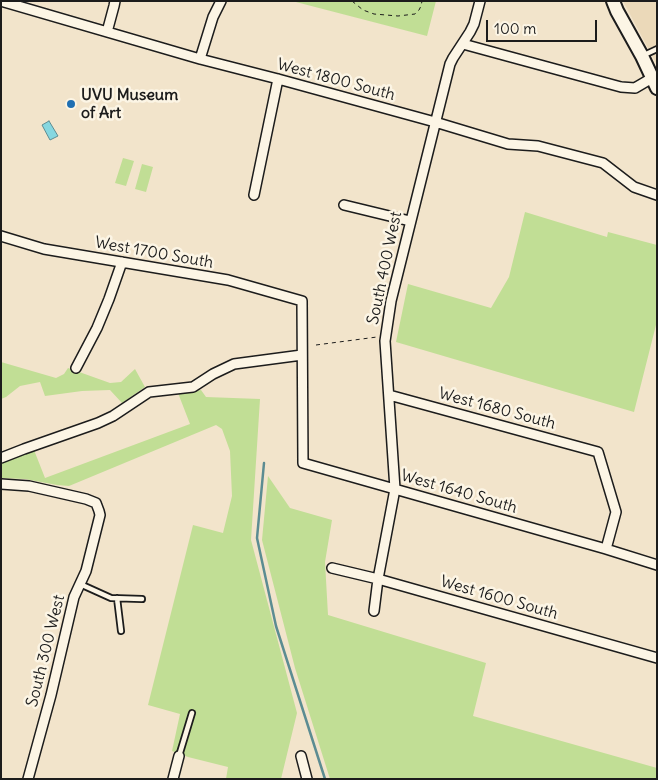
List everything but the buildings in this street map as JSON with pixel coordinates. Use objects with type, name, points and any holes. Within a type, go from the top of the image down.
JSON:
[{"type":"street","name":"West 1800 South","points":[[1,1],[200,59],[435,122],[508,144],[538,146],[602,164],[634,187],[657,195]]},
{"type":"street","points":[[107,32],[114,1]]},
{"type":"street","points":[[200,59],[213,17],[221,1]]},
{"type":"street","name":"South 400 West","points":[[374,611],[395,489],[385,341],[391,301],[450,64],[474,24],[480,1]]},
{"type":"street","points":[[463,44],[621,87],[635,88],[654,83],[613,1]]},
{"type":"street","points":[[254,196],[278,79]]},
{"type":"street","points":[[344,205],[410,221]]},
{"type":"street","name":"West 1700 South","points":[[1,236],[44,249],[228,280],[302,301],[302,355]]},
{"type":"street","points":[[76,368],[110,299],[122,262]]},
{"type":"street","points":[[1,458],[106,420],[149,392],[193,387],[213,374],[234,364],[302,355]]},
{"type":"street","name":"West 1640 South","points":[[302,355],[303,464],[657,565]]},
{"type":"street","name":"West 1680 South","points":[[388,395],[598,452],[616,512],[606,550]]},
{"type":"street","name":"South 300 West","points":[[1,484],[14,484],[86,499],[96,503],[100,515],[86,571],[74,597],[28,779]]},
{"type":"street","name":"West 1600 South","points":[[332,568],[378,579],[657,658]]},
{"type":"street","points":[[173,779],[179,756]]},
{"type":"street","points":[[301,756],[307,779]]},
{"type":"lane","points":[[642,56],[657,49]]},
{"type":"lane","points":[[80,584],[111,598],[142,599]]},
{"type":"lane","points":[[117,598],[121,631]]},
{"type":"lane","points":[[179,756],[192,713]]},
{"type":"path","points":[[352,1],[363,10],[374,14],[398,16],[415,14],[419,10],[422,1]]},
{"type":"path","points":[[316,345],[380,336]]},
{"type":"shaded area","points":[[623,1],[657,1],[657,65],[648,48]]},
{"type":"green space","points":[[292,1],[436,1],[427,36]]},
{"type":"green space","points":[[123,158],[134,161],[126,186],[115,183]]},
{"type":"green space","points":[[142,164],[153,167],[146,192],[135,189]]},
{"type":"green space","points":[[525,212],[607,237],[608,232],[657,245],[657,321],[634,412],[396,342],[408,284],[491,308],[509,277]]},
{"type":"green space","points":[[1,362],[56,378],[64,374],[68,368],[110,383],[121,382],[135,369],[145,387],[122,403],[110,390],[82,391],[45,396],[40,382],[20,386],[1,399]]},
{"type":"green space","points":[[201,390],[206,397],[260,399],[251,540],[297,713],[281,779],[226,779],[228,767],[172,751],[180,714],[148,705],[193,525],[223,533],[232,496],[230,451],[222,429],[216,425],[69,486],[25,479],[1,478],[1,463],[34,450],[45,478],[190,424],[178,393]]},
{"type":"green space","points":[[268,476],[290,508],[332,520],[325,562],[328,615],[486,663],[473,716],[657,768],[657,779],[330,779],[295,668],[262,540]]},
{"type":"water","points":[[49,121],[58,136],[50,140],[42,125]]},
{"type":"waterway","points":[[264,463],[257,538],[276,626],[325,779]]},
{"type":"place","name":"UVU Museum of Art","points":[[71,104]]}]
